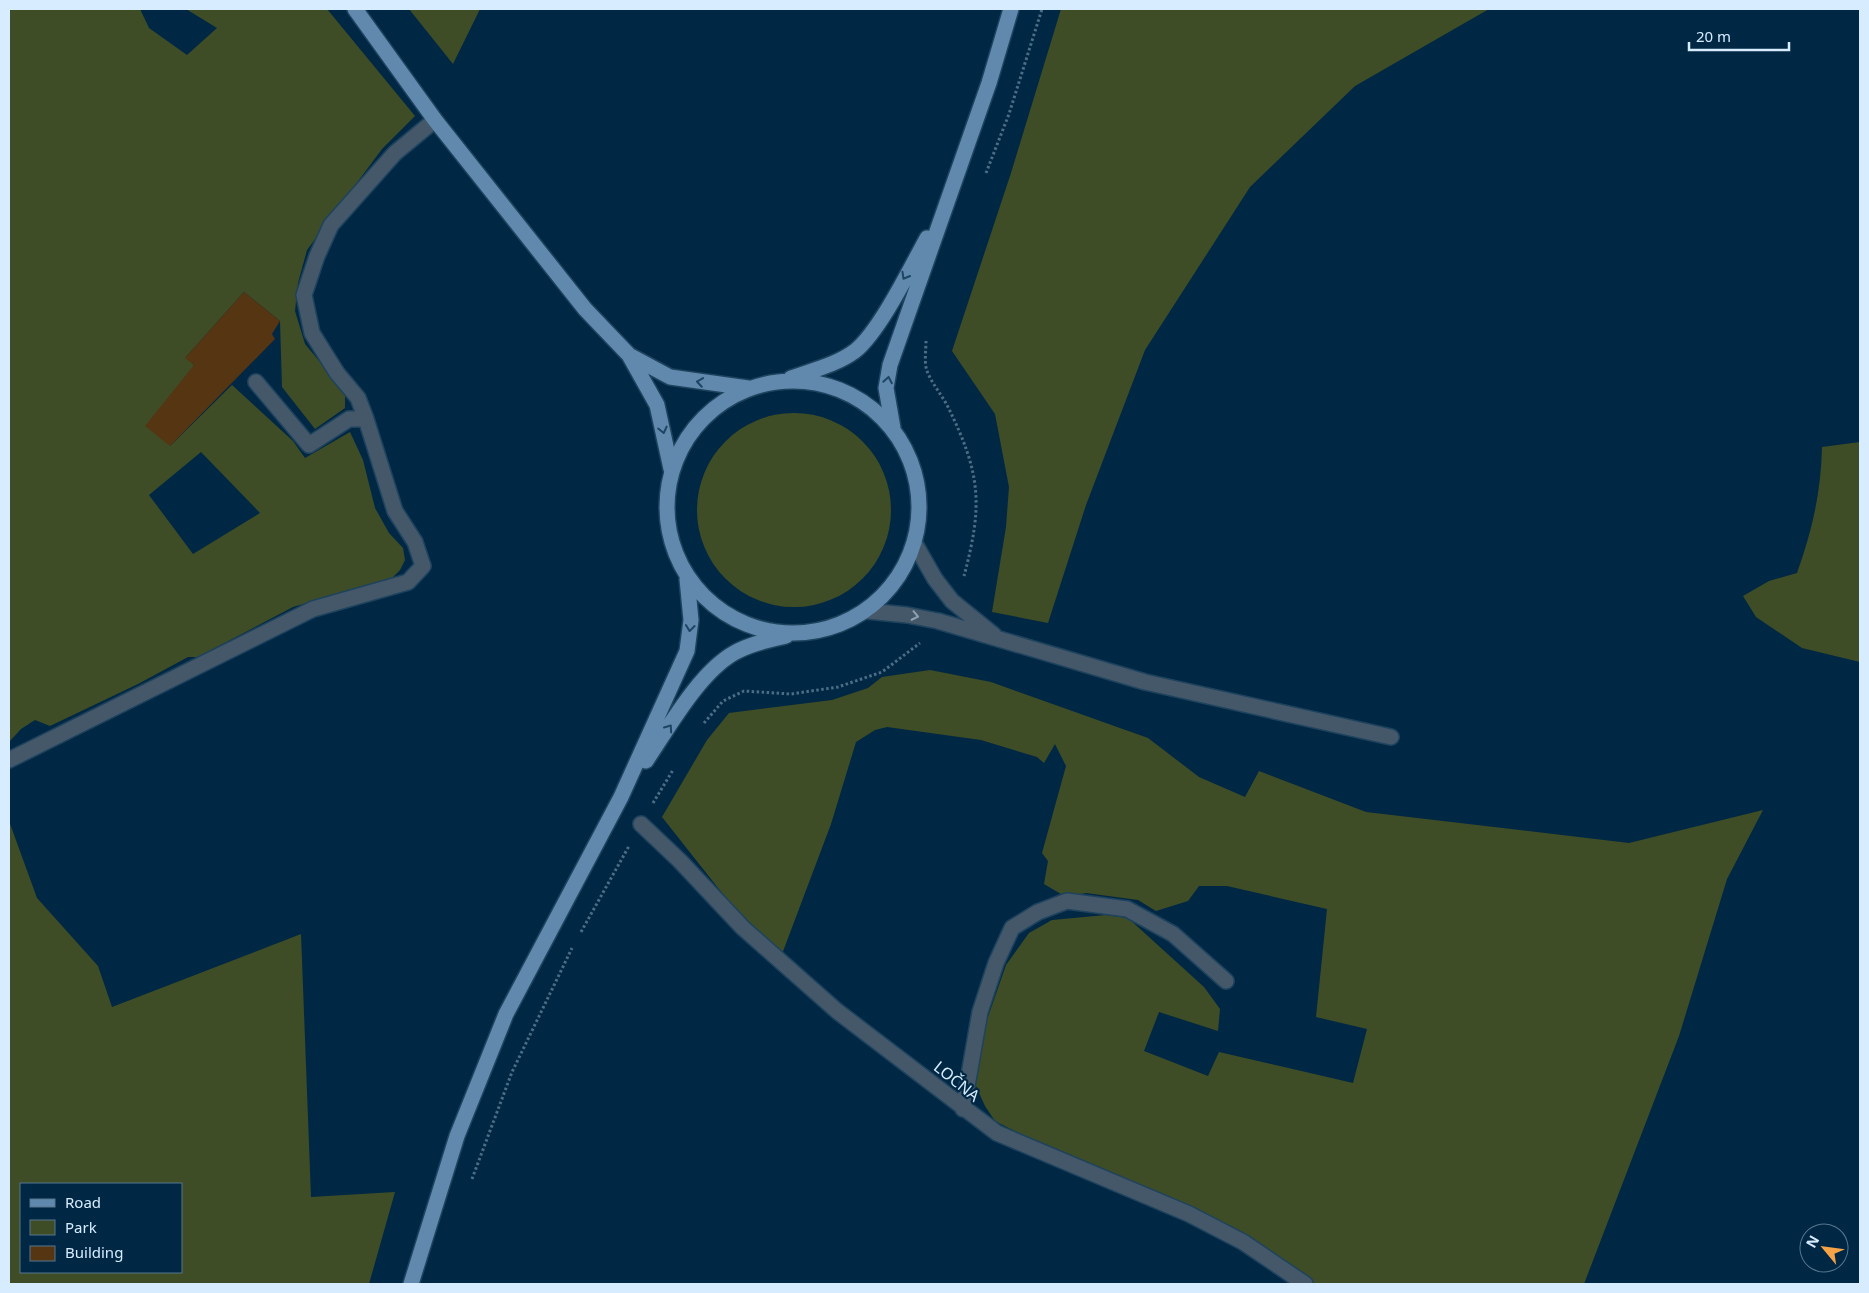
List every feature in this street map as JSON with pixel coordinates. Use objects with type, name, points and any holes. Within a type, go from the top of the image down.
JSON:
[{"type":"main road","points":[[355,9],[435,120],[585,309],[629,354],[657,405],[671,469]]},
{"type":"main road","points":[[893,428],[886,388],[890,365],[989,84],[1011,9]]},
{"type":"main road","points":[[792,635],[752,628],[722,613],[715,609],[687,579],[671,544],[666,507],[671,469],[688,435],[715,407],[748,388],[787,380],[836,362],[856,349],[880,321],[947,204]]},
{"type":"main road","points":[[629,354],[670,377],[748,388]]},
{"type":"main road","points":[[621,797],[701,682],[734,654],[762,642],[831,629],[867,611],[896,581],[915,544],[920,503],[919,495],[912,463],[893,428],[864,401],[827,384],[787,380]]},
{"type":"main road","points":[[411,1284],[458,1136],[506,1014],[621,797],[687,651],[691,620],[687,579]]},
{"type":"street","points":[[9,760],[313,609],[408,582],[423,566],[414,542],[396,511],[358,398],[337,374],[312,333],[304,295],[317,256],[331,225],[395,153],[435,120]]},
{"type":"street","points":[[256,382],[309,446],[349,419],[366,419]]},
{"type":"street","points":[[915,544],[934,580],[952,601],[999,639]]},
{"type":"street","points":[[867,611],[907,615],[999,639],[1145,682],[1391,738]]},
{"type":"street","name":"LOČNA","points":[[641,824],[680,861],[743,928],[837,1011],[904,1060],[997,1133],[1189,1214],[1243,1242],[1305,1284]]},
{"type":"street","points":[[964,1109],[980,1012],[996,963],[1012,928],[1038,912],[1067,901],[1127,909],[1173,934],[1226,981]]},
{"type":"path","points":[[985,176],[1009,114],[1042,9]]},
{"type":"path","points":[[926,336],[926,370],[948,407],[969,454],[978,490],[975,536],[964,578]]},
{"type":"path","points":[[699,729],[723,701],[744,691],[791,694],[838,687],[882,672],[927,638]]},
{"type":"path","points":[[579,935],[674,768]]},
{"type":"path","points":[[471,1183],[512,1072],[574,943]]},
{"type":"green space","points":[[9,9],[140,9],[149,28],[187,55],[217,28],[186,9],[327,9],[415,116],[382,149],[307,250],[298,283],[295,311],[305,344],[345,392],[345,408],[315,429],[282,387],[280,321],[244,292],[186,357],[194,365],[170,446],[232,385],[293,441],[305,458],[350,432],[363,460],[375,508],[389,533],[403,548],[405,560],[400,570],[391,579],[376,587],[361,587],[293,607],[198,657],[188,657],[138,684],[50,726],[35,720],[21,729],[9,742]],"holes":[[[201,452],[260,513],[193,554],[149,495]]]},
{"type":"green space","points":[[409,9],[480,9],[453,64]]},
{"type":"green space","points":[[1061,9],[1489,9],[1355,86],[1250,187],[1145,350],[1086,505],[1048,623],[992,612],[1006,527],[1009,487],[995,414],[952,351],[1011,173]]},
{"type":"green space","points":[[794,413],[813,415],[840,425],[855,435],[869,449],[883,473],[889,491],[891,510],[889,529],[879,556],[869,571],[855,585],[831,599],[813,605],[794,607],[775,605],[748,595],[733,585],[719,571],[705,547],[699,529],[697,510],[699,491],[709,464],[719,449],[733,435],[757,421],[775,415]]},
{"type":"green space","points":[[1860,442],[1860,662],[1802,648],[1756,617],[1743,596],[1769,581],[1797,573],[1815,512],[1820,480],[1822,447]]},
{"type":"green space","points":[[930,670],[991,682],[1148,738],[1199,777],[1245,797],[1259,771],[1366,812],[1629,843],[1763,810],[1727,879],[1679,1036],[1584,1284],[1316,1284],[1258,1244],[1187,1204],[1078,1163],[995,1121],[985,1106],[975,1084],[980,1040],[1006,965],[1029,933],[1052,920],[1106,915],[1128,918],[1204,987],[1220,1009],[1218,1031],[1159,1012],[1144,1051],[1208,1076],[1219,1052],[1353,1083],[1367,1029],[1316,1017],[1327,909],[1227,886],[1199,886],[1188,901],[1156,911],[1138,900],[1086,893],[1066,897],[1044,884],[1048,861],[1042,853],[1066,766],[1055,744],[1044,763],[1037,757],[981,740],[887,727],[875,730],[856,742],[831,824],[782,954],[741,917],[662,817],[707,740],[729,713],[832,700],[868,688],[882,677]]},
{"type":"green space","points":[[9,821],[37,898],[98,966],[112,1007],[301,934],[311,1197],[395,1192],[369,1284],[9,1284]]},
{"type":"building","points":[[244,292],[280,321],[272,334],[275,339],[170,446],[145,426],[194,365],[185,358]]}]
